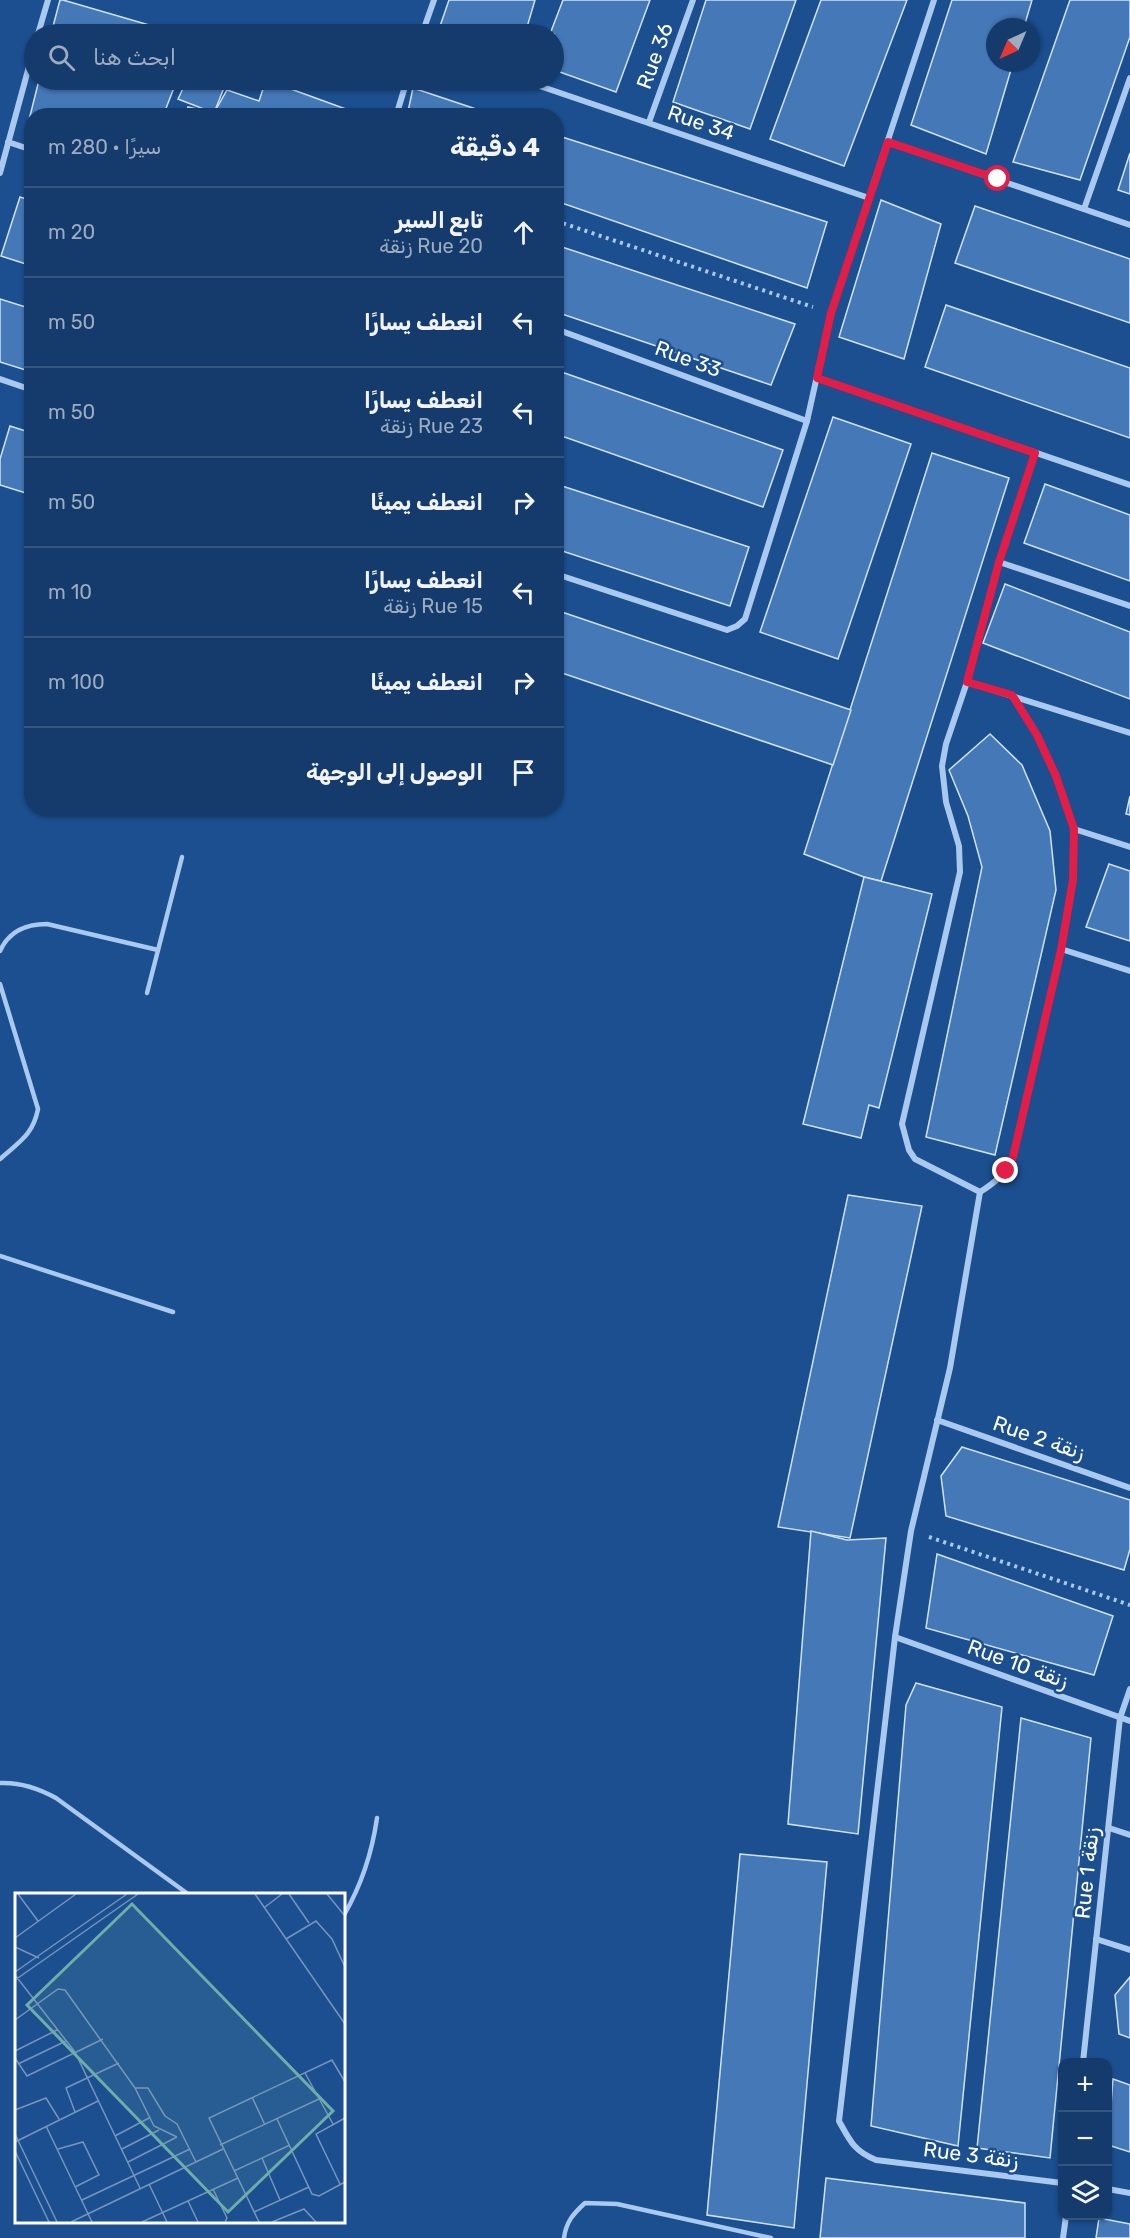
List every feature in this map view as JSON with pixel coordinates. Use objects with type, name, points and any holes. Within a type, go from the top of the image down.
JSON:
[{"type":"street","points":[[41,24],[48,0]]},
{"type":"street","points":[[426,24],[434,0]]},
{"type":"street","name":"Rue 36","points":[[649,122],[693,0]]},
{"type":"street","points":[[564,577],[727,630],[737,626],[745,619],[807,421],[831,313],[934,0]]},
{"type":"street","points":[[1084,209],[1130,78]]},
{"type":"street","points":[[0,173],[24,86]]},
{"type":"street","points":[[398,108],[404,90]]},
{"type":"street","name":"Rue 34","points":[[552,90],[869,198]]},
{"type":"street","points":[[9,142],[24,147]]},
{"type":"street","points":[[888,142],[1130,225]]},
{"type":"street","name":"Rue 33","points":[[564,332],[807,421]]},
{"type":"street","points":[[817,378],[1130,485]]},
{"type":"street","points":[[0,379],[24,387]]},
{"type":"street","points":[[980,1192],[915,1159],[909,1150],[902,1124],[960,872],[959,846],[946,802],[942,766],[999,562],[1035,453]]},
{"type":"street","points":[[999,562],[1130,606]]},
{"type":"street","points":[[967,682],[1130,733]]},
{"type":"street","points":[[895,1637],[911,1531],[950,1368],[980,1192],[996,1182],[1006,1171],[1013,1157],[1061,950],[1073,880],[1074,829],[1056,776],[1037,735],[1012,695]]},
{"type":"street","points":[[1074,829],[1130,847]]},
{"type":"street","points":[[1061,950],[1130,971]]},
{"type":"street","name":"Rue 2 زنقة","points":[[937,1420],[1130,1488]]},
{"type":"street","name":"Rue 10 زنقة","points":[[895,1637],[1130,1721]]},
{"type":"street","name":"Rue 3 زنقة","points":[[895,1637],[839,2121],[848,2138],[861,2154],[876,2160],[1058,2183]]},
{"type":"street","name":"Rue 1 زنقة","points":[[1083,2058],[1120,1718],[1130,1689]]},
{"type":"street","points":[[1109,1828],[1130,1835]]},
{"type":"street","points":[[1096,1939],[1130,1950]]},
{"type":"street","points":[[1112,2190],[1130,2193]]},
{"type":"street","points":[[1063,2238],[1065,2220]]},
{"type":"lane","points":[[147,993],[182,857]]},
{"type":"lane","points":[[0,951],[8,937],[26,926],[46,924],[158,950]]},
{"type":"lane","points":[[0,936],[8,937]]},
{"type":"lane","points":[[0,984],[38,1109],[33,1127],[27,1135],[0,1159]]},
{"type":"lane","points":[[0,1256],[173,1312]]},
{"type":"lane","points":[[0,1783],[24,1784],[41,1789],[187,1893]]},
{"type":"lane","points":[[345,1913],[368,1864],[377,1818]]},
{"type":"lane","points":[[564,2238],[566,2225],[574,2212],[585,2203],[617,2204],[771,2238]]},
{"type":"path","points":[[564,224],[831,313]]},
{"type":"path","points":[[911,1531],[1130,1605]]},
{"type":"building","points":[[60,0],[63,0],[146,24],[54,24]]},
{"type":"building","points":[[449,0],[535,0],[528,24],[441,24]]},
{"type":"building","points":[[563,0],[650,0],[616,92],[564,74],[564,24],[554,24]]},
{"type":"building","points":[[706,0],[796,0],[750,129],[673,102]]},
{"type":"building","points":[[821,0],[907,0],[844,166],[770,139]]},
{"type":"building","points":[[952,0],[1032,0],[1027,18],[986,18],[986,72],[1010,72],[986,154],[911,125]]},
{"type":"building","points":[[1070,0],[1130,0],[1130,37],[1080,180],[1013,162]]},
{"type":"building","points":[[36,90],[173,90],[166,108],[32,108]]},
{"type":"building","points":[[182,90],[223,90],[216,108],[201,108],[178,99]]},
{"type":"building","points":[[227,90],[259,101],[263,90],[294,90],[343,108],[217,108]]},
{"type":"building","points":[[413,90],[419,90],[473,108],[409,108]]},
{"type":"building","points":[[564,138],[827,222],[807,288],[564,204]]},
{"type":"building","points":[[1130,153],[1130,194],[1118,190]]},
{"type":"building","points":[[20,197],[24,198],[24,263],[1,256]]},
{"type":"building","points":[[881,200],[941,224],[904,359],[839,337]]},
{"type":"building","points":[[975,206],[1130,259],[1130,323],[955,263]]},
{"type":"building","points":[[564,248],[795,324],[771,385],[564,315]]},
{"type":"building","points":[[0,299],[24,306],[24,370],[0,362]]},
{"type":"building","points":[[946,305],[1130,368],[1130,438],[925,367]]},
{"type":"building","points":[[564,373],[783,450],[763,507],[564,437]]},
{"type":"building","points":[[833,417],[911,444],[838,659],[760,632]]},
{"type":"building","points":[[10,426],[24,430],[24,492],[0,485],[0,459]]},
{"type":"building","points":[[932,453],[1009,478],[881,881],[864,877],[804,854]]},
{"type":"building","points":[[1045,484],[1130,515],[1130,581],[1024,543]]},
{"type":"building","points":[[564,487],[749,547],[730,606],[564,552]]},
{"type":"building","points":[[1005,584],[1130,632],[1130,699],[983,643]]},
{"type":"building","points":[[564,613],[851,710],[833,765],[564,674]]},
{"type":"building","points":[[990,734],[1022,765],[1050,831],[1056,890],[995,1155],[926,1137],[982,867],[968,816],[949,770]]},
{"type":"building","points":[[1130,796],[1130,815],[1126,814]]},
{"type":"building","points":[[1109,864],[1130,871],[1130,941],[1086,927]]},
{"type":"building","points":[[864,877],[932,894],[879,1108],[869,1105],[861,1138],[803,1124]]},
{"type":"building","points":[[848,1195],[922,1206],[850,1538],[778,1527]]},
{"type":"building","points":[[962,1447],[1130,1500],[1130,1549],[1124,1570],[946,1516],[941,1476]]},
{"type":"building","points":[[811,1531],[847,1540],[886,1538],[858,1834],[788,1824]]},
{"type":"building","points":[[937,1554],[1113,1616],[1094,1675],[926,1628]]},
{"type":"building","points":[[916,1683],[1002,1707],[958,2146],[871,2126],[906,1705]]},
{"type":"building","points":[[1021,1718],[1091,1738],[1050,2158],[977,2148]]},
{"type":"building","points":[[740,1854],[827,1862],[794,2228],[707,2215]]},
{"type":"building","points":[[1130,1977],[1130,2038],[1119,2034],[1115,1995]]},
{"type":"building","points":[[1113,2079],[1130,2085],[1130,2152],[1112,2146]]},
{"type":"building","points":[[826,2178],[1025,2203],[1025,2238],[820,2238]]},
{"type":"building","points":[[1099,2220],[1130,2224],[1130,2238],[1096,2238]]},
{"type":"route","points":[[998,179],[888,142],[831,313],[817,378],[1035,453],[999,562],[967,682],[1012,695],[1037,735],[1056,776],[1074,829],[1073,880],[1061,950],[1013,1157],[1006,1171]]}]
